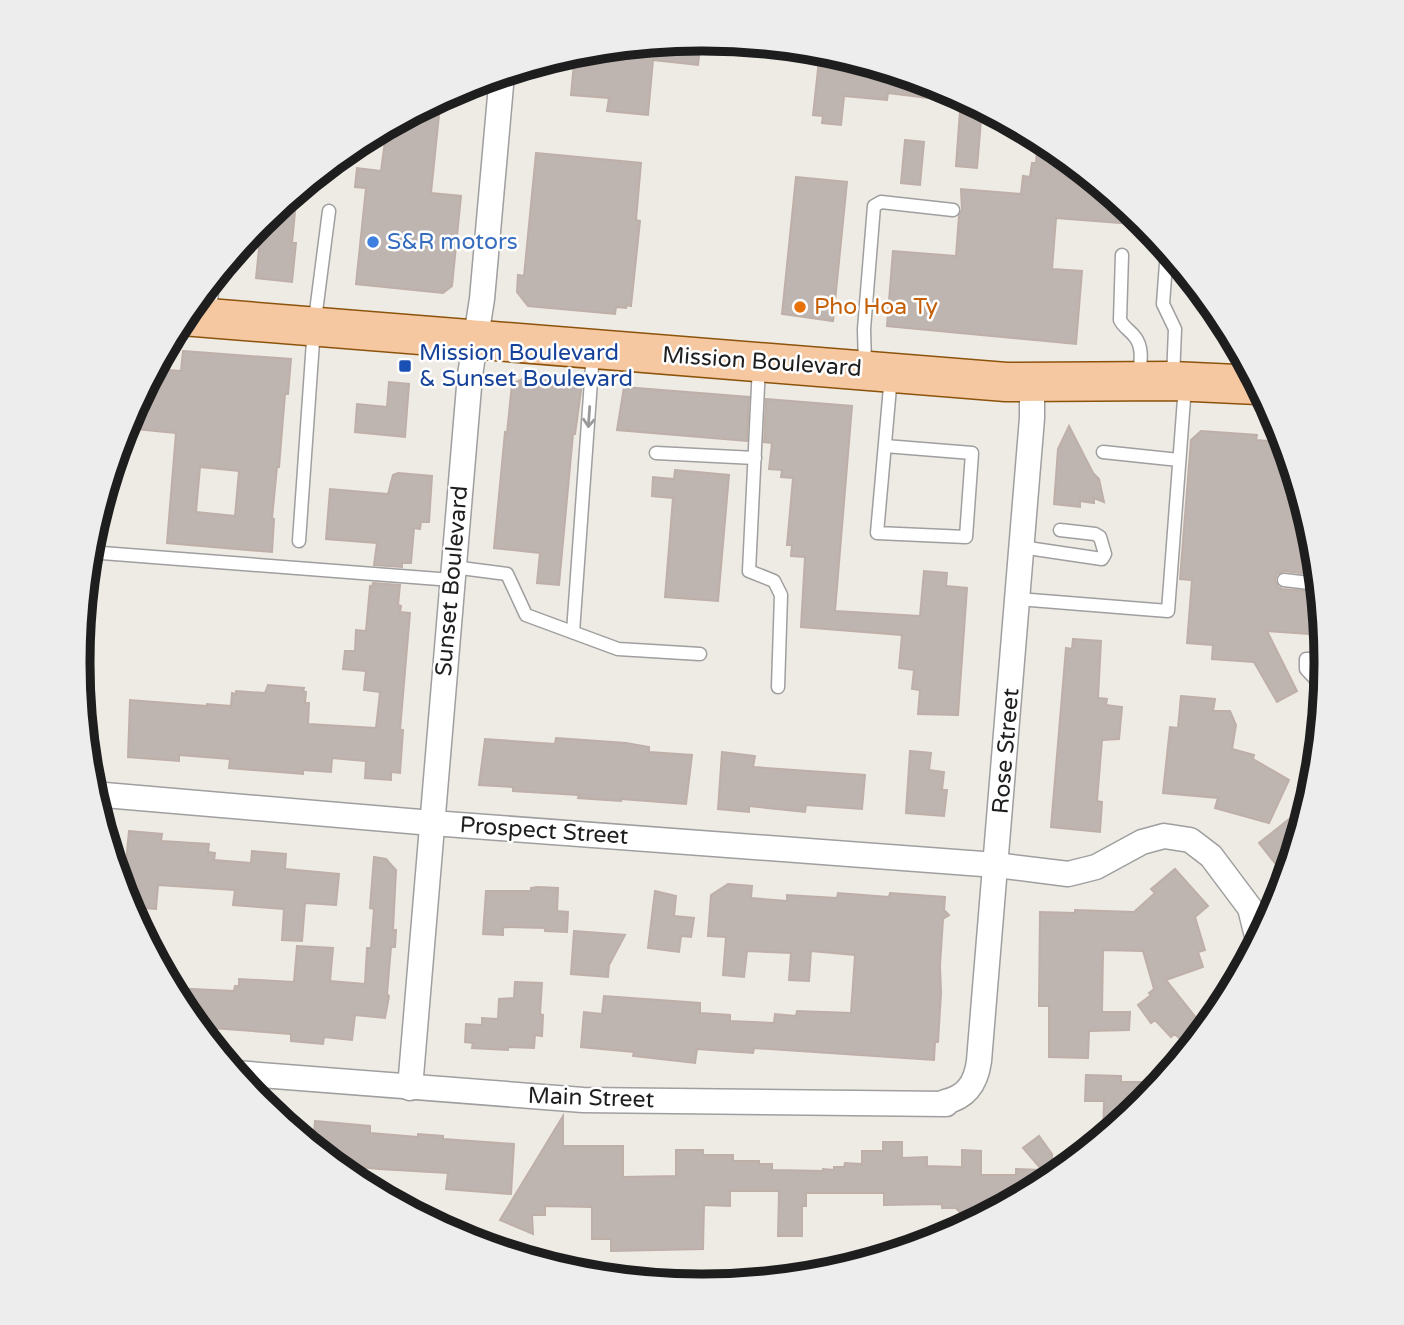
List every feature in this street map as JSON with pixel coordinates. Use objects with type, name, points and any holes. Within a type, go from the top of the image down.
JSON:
[{"type":"main road","name":"Mission Boulevard","points":[[197,317],[1032,383],[1247,385]]},
{"type":"street","name":"Sunset Boulevard","points":[[410,1088],[470,375],[482,299],[501,84]]},
{"type":"street","name":"Rose Street","points":[[945,1102],[964,1095],[978,1073],[1018,600],[1032,418],[1032,383]]},
{"type":"street","name":"Prospect Street","points":[[105,795],[432,823],[996,865],[1068,874],[1096,867],[1142,842],[1164,836],[1190,840],[1211,856],[1250,908],[1254,925]]},
{"type":"street","name":"Main Street","points":[[250,1074],[583,1100],[946,1104],[945,1102]]},
{"type":"lane","points":[[885,446],[972,453],[966,537],[877,533],[885,446],[878,371],[864,329],[874,206],[881,202],[953,210]]},
{"type":"lane","points":[[299,541],[314,327],[329,211]]},
{"type":"lane","points":[[1122,255],[1120,320],[1165,382]]},
{"type":"lane","points":[[1018,600],[1168,611],[1179,460],[1165,382],[1175,329],[1171,315],[1163,304],[1166,264]]},
{"type":"lane","points":[[573,632],[594,349]]},
{"type":"lane","points":[[760,362],[749,570],[774,581],[781,595],[778,687]]},
{"type":"lane","points":[[1102,452],[1179,460]]},
{"type":"lane","points":[[656,453],[755,458]]},
{"type":"lane","points":[[1021,547],[1102,559],[1105,554],[1100,537],[1060,530]]},
{"type":"lane","points":[[100,553],[507,574],[526,615],[618,649],[700,654]]},
{"type":"lane","points":[[1284,580],[1309,583]]},
{"type":"lane","points":[[1313,677],[1306,669],[1306,659],[1314,659]]},
{"type":"building","points":[[700,51],[698,65],[653,60],[648,115],[607,111],[609,98],[571,95],[574,65],[622,56]]},
{"type":"building","points":[[819,63],[899,83],[942,100],[888,93],[887,100],[844,96],[841,125],[822,123],[823,116],[813,115]]},
{"type":"building","points":[[960,108],[981,118],[977,168],[956,166]]},
{"type":"building","points":[[431,114],[439,115],[431,193],[461,196],[452,286],[443,293],[356,284],[366,188],[355,187],[357,168],[381,171],[385,140]]},
{"type":"building","points":[[905,140],[924,142],[920,185],[901,183]]},
{"type":"building","points":[[1037,151],[1074,177],[1128,224],[1056,218],[1052,269],[1082,271],[1076,344],[887,326],[893,251],[956,256],[959,216],[962,210],[961,189],[1021,194],[1023,176],[1030,177],[1032,163],[1036,163]]},
{"type":"building","points":[[536,153],[641,163],[636,220],[640,221],[631,306],[616,307],[615,314],[528,306],[517,292],[518,275],[524,276]]},
{"type":"building","points":[[796,177],[847,182],[833,321],[782,314]]},
{"type":"building","points":[[296,206],[292,243],[296,243],[292,282],[256,278],[260,240]]},
{"type":"building","points":[[183,351],[291,359],[277,467],[272,552],[167,543],[176,433],[137,429],[165,370],[181,371]],"holes":[[[200,467],[239,471],[235,516],[196,512]]]},
{"type":"building","points":[[525,378],[582,384],[573,434],[559,585],[537,583],[540,553],[494,548],[512,384]]},
{"type":"building","points":[[389,382],[409,384],[405,437],[355,432],[357,404],[387,407]]},
{"type":"building","points":[[624,387],[749,397],[747,441],[617,430]]},
{"type":"building","points":[[766,399],[852,406],[835,611],[920,616],[924,571],[947,573],[946,586],[967,588],[958,715],[918,714],[920,690],[912,689],[914,670],[899,668],[902,635],[801,627],[805,557],[791,556],[792,545],[787,545],[793,478],[781,477],[782,470],[769,469],[772,443],[764,442]]},
{"type":"building","points":[[1069,426],[1093,473],[1099,479],[1104,502],[1094,498],[1094,503],[1080,501],[1080,507],[1054,504],[1058,449]]},
{"type":"building","points":[[1201,431],[1257,435],[1256,440],[1272,441],[1281,466],[1293,504],[1307,574],[1284,571],[1277,574],[1275,580],[1282,589],[1310,591],[1313,634],[1267,631],[1297,691],[1277,702],[1254,662],[1212,659],[1213,645],[1187,643],[1192,580],[1180,579],[1191,440]]},
{"type":"building","points":[[675,470],[729,475],[718,601],[665,597],[673,498],[652,496],[653,477],[674,479]]},
{"type":"building","points":[[398,473],[432,476],[429,522],[421,522],[420,529],[414,528],[411,563],[402,563],[402,567],[374,565],[377,543],[326,539],[330,489],[388,494],[393,475]]},
{"type":"building","points":[[373,583],[400,585],[400,612],[410,613],[400,730],[403,730],[400,773],[391,772],[391,780],[365,778],[366,761],[332,758],[331,772],[303,770],[303,774],[229,768],[230,759],[179,755],[179,761],[128,757],[130,700],[231,706],[232,693],[236,694],[236,691],[265,693],[268,685],[304,688],[305,703],[309,703],[308,724],[376,728],[380,692],[364,690],[366,671],[343,669],[345,651],[355,651],[356,630],[366,631],[370,586],[372,587]]},
{"type":"building","points":[[1073,639],[1101,641],[1098,698],[1107,699],[1106,705],[1122,707],[1119,739],[1102,740],[1097,801],[1102,802],[1100,832],[1051,827],[1066,648],[1072,649]]},
{"type":"building","points":[[1181,696],[1215,699],[1213,711],[1230,711],[1236,725],[1232,749],[1254,755],[1253,759],[1289,780],[1269,823],[1215,808],[1218,798],[1163,793],[1170,727],[1178,728]]},
{"type":"building","points":[[556,738],[626,743],[649,747],[649,752],[692,755],[686,804],[578,798],[579,795],[513,791],[513,787],[479,785],[485,739],[555,744]]},
{"type":"building","points":[[910,751],[931,753],[929,770],[944,772],[942,790],[947,790],[944,816],[906,813]]},
{"type":"building","points":[[722,752],[755,756],[753,767],[865,775],[862,809],[806,805],[805,812],[749,806],[749,812],[718,809]]},
{"type":"building","points":[[1294,815],[1278,867],[1259,843]]},
{"type":"building","points":[[129,831],[162,834],[161,841],[209,844],[208,852],[215,853],[214,860],[251,863],[252,851],[286,854],[285,869],[339,874],[336,905],[305,903],[302,941],[282,940],[284,909],[233,905],[235,890],[158,885],[156,909],[142,908],[126,866]]},
{"type":"building","points":[[374,857],[386,859],[396,870],[393,930],[396,930],[395,947],[391,947],[389,996],[385,1018],[355,1015],[352,1040],[324,1037],[323,1044],[291,1041],[291,1034],[212,1028],[185,989],[234,991],[235,986],[239,986],[239,979],[294,982],[297,946],[333,948],[330,981],[365,984],[367,948],[371,948],[374,909],[370,908]]},
{"type":"building","points":[[1175,869],[1208,906],[1195,917],[1205,950],[1198,952],[1203,967],[1166,980],[1198,1020],[1183,1040],[1174,1034],[1171,1037],[1155,1020],[1151,1023],[1138,1005],[1151,995],[1149,993],[1154,989],[1143,951],[1103,950],[1102,1012],[1130,1012],[1129,1030],[1089,1031],[1088,1058],[1049,1057],[1049,1006],[1039,1006],[1040,912],[1134,912],[1155,893],[1151,889]]},
{"type":"building","points":[[728,884],[752,886],[751,898],[787,901],[787,895],[837,898],[838,893],[945,897],[944,910],[949,915],[943,919],[938,1042],[935,1042],[934,1060],[754,1048],[753,1053],[697,1049],[695,1063],[633,1056],[634,1052],[581,1047],[584,1012],[602,1014],[604,996],[700,1003],[700,1013],[730,1015],[730,1021],[774,1023],[775,1014],[796,1016],[797,1011],[851,1013],[855,955],[811,951],[809,981],[789,980],[791,953],[747,951],[744,977],[723,975],[726,937],[708,936],[711,895]]},
{"type":"building","points":[[531,888],[558,888],[557,911],[568,912],[567,932],[545,931],[545,928],[503,927],[503,935],[483,934],[486,891],[531,891]]},
{"type":"building","points":[[655,891],[676,896],[674,916],[694,918],[691,937],[681,936],[679,952],[648,948]]},
{"type":"building","points":[[574,931],[625,935],[609,965],[608,977],[571,974]]},
{"type":"building","points":[[515,982],[542,983],[542,1036],[535,1035],[534,1048],[472,1048],[473,1043],[465,1042],[466,1024],[482,1025],[482,1018],[498,1019],[499,999],[514,998]]},
{"type":"building","points":[[1086,1075],[1121,1076],[1121,1082],[1147,1082],[1103,1123],[1104,1101],[1085,1101]]},
{"type":"building","points":[[563,1116],[563,1146],[623,1146],[623,1177],[676,1176],[676,1150],[703,1150],[703,1155],[733,1155],[733,1161],[772,1164],[772,1170],[823,1171],[844,1167],[845,1163],[862,1164],[862,1151],[883,1151],[883,1142],[902,1142],[902,1158],[927,1157],[927,1166],[962,1167],[962,1150],[981,1151],[981,1175],[1016,1175],[1016,1169],[1042,1170],[1023,1148],[1039,1136],[1052,1154],[1052,1164],[1042,1171],[963,1216],[956,1208],[942,1208],[942,1204],[884,1205],[884,1193],[806,1193],[806,1206],[802,1206],[802,1236],[778,1236],[779,1191],[730,1191],[730,1206],[704,1205],[703,1249],[611,1251],[611,1239],[592,1239],[592,1207],[545,1206],[545,1215],[532,1215],[533,1234],[500,1220]]},
{"type":"building","points":[[315,1121],[370,1126],[370,1133],[418,1137],[418,1134],[443,1136],[443,1139],[514,1144],[511,1194],[446,1189],[448,1173],[356,1167],[314,1135]]},
{"type":"place","name":"S&R motors","points":[[373,242]]},
{"type":"place","name":"Pho Hoa Ty","points":[[800,307]]},
{"type":"place","name":"Mission Boulevard & Sunset Boulevard","points":[[405,366]]}]
